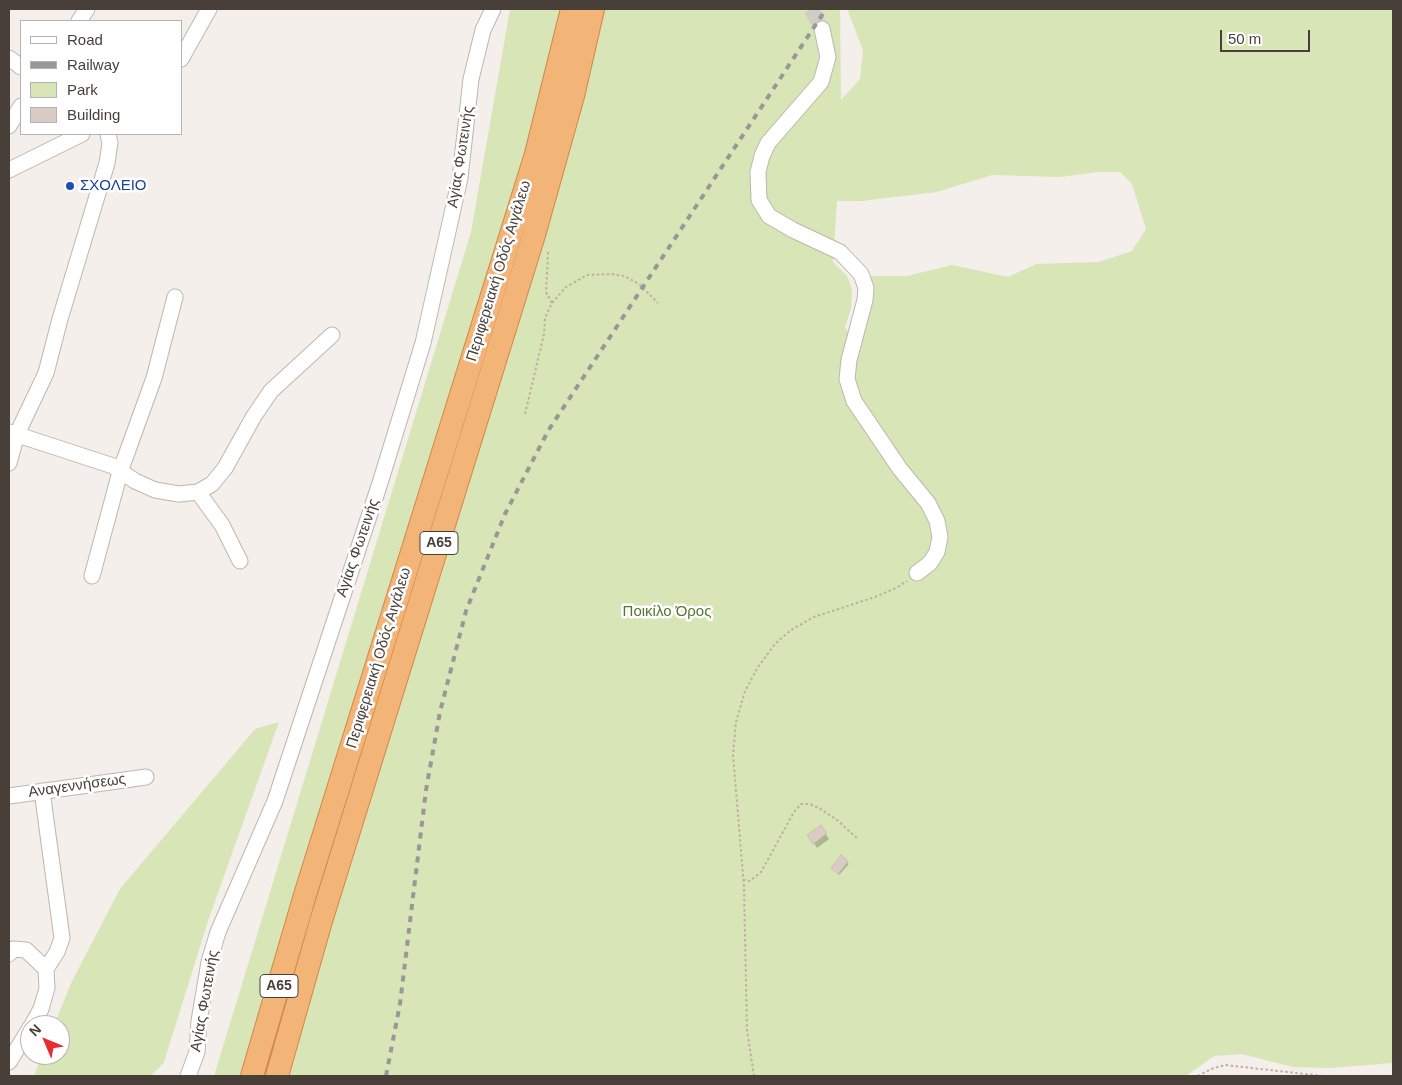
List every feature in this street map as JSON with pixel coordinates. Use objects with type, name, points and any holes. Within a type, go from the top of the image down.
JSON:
[{"type":"highway","name":"Περιφερειακή Οδός Αιγάλεω","points":[[252,1076],[305,895],[536,154],[572,9]]},
{"type":"highway","name":"Περιφερειακή Οδός Αιγάλεω","points":[[277,1076],[324,911],[534,235],[566,123],[593,9]]},
{"type":"street","points":[[80,20],[87,9]]},
{"type":"street","points":[[182,57],[209,9]]},
{"type":"street","name":"Αγίας Φωτεινής","points":[[188,1076],[197,1052],[199,1021],[210,962],[218,932],[275,801],[380,483],[423,343],[460,178],[471,79],[483,30],[493,9]]},
{"type":"street","points":[[822,29],[828,57],[821,82],[765,149],[758,172],[759,200],[770,216],[793,230],[840,252],[861,274],[866,288],[865,300],[849,360],[847,379],[854,402],[900,469],[928,503],[938,521],[940,537],[937,552],[930,563],[916,573]]},
{"type":"street","points":[[9,58],[20,66]]},
{"type":"street","points":[[9,126],[20,108]]},
{"type":"street","points":[[9,170],[80,135]]},
{"type":"street","points":[[9,463],[13,433],[46,373],[106,163],[110,143],[108,135]]},
{"type":"street","points":[[92,576],[120,472],[154,378],[175,297]]},
{"type":"street","points":[[13,433],[113,466],[120,472],[155,490],[179,494],[198,492],[212,484],[226,468],[254,416],[272,391],[332,335]]},
{"type":"street","points":[[198,492],[222,526],[240,561]]},
{"type":"street","name":"Αναγεννήσεως","points":[[9,796],[146,777]]},
{"type":"street","points":[[38,1015],[42,1009],[47,988],[46,969],[57,952],[62,938],[42,791]]},
{"type":"street","points":[[9,954],[13,949],[26,950],[46,969]]},
{"type":"street","points":[[9,1062],[20,1044]]},
{"type":"path","points":[[534,235],[544,240],[546,245],[546,292],[552,303]]},
{"type":"path","points":[[525,414],[544,334],[545,318],[552,303],[559,294],[575,281],[598,274],[624,276],[633,280],[658,303]]},
{"type":"path","points":[[754,1076],[747,1021],[743,880],[733,754],[736,722],[745,691],[758,667],[775,644],[791,630],[814,617],[889,591],[916,573]]},
{"type":"path","points":[[743,880],[750,881],[761,872],[794,812],[801,804],[810,804],[819,808],[858,839]]},
{"type":"path","points":[[1198,1076],[1211,1068],[1225,1065],[1323,1076]]},
{"type":"green space","name":"Ποικίλο Όρος","points":[[510,9],[840,9],[841,100],[860,79],[863,50],[847,9],[1393,9],[1393,1063],[1329,1068],[1293,1067],[1242,1054],[1214,1056],[1186,1076],[214,1076],[471,232]],"holes":[[[1098,172],[1120,172],[1132,184],[1146,229],[1132,251],[1099,262],[1036,264],[1008,277],[952,265],[907,276],[869,276],[858,347],[845,327],[851,309],[852,289],[847,276],[833,262],[837,201],[862,201],[937,192],[992,175],[1060,177]]]},
{"type":"green space","points":[[279,722],[209,918],[164,1062],[151,1076],[34,1076],[38,1065],[70,1065],[70,1015],[58,1015],[72,981],[120,889],[255,729]]},
{"type":"building","points":[[821,825],[827,833],[813,844],[807,835]]},
{"type":"building","points":[[841,855],[848,861],[838,874],[831,868]]},
{"type":"tunnel","points":[[811,9],[822,29]]},
{"type":"railway","points":[[386,1076],[400,1004],[426,790],[440,712],[466,611],[505,514],[548,431],[826,9]]},
{"type":"place","name":"ΣΧΟΛΕΙΟ","points":[[70,186]]}]
